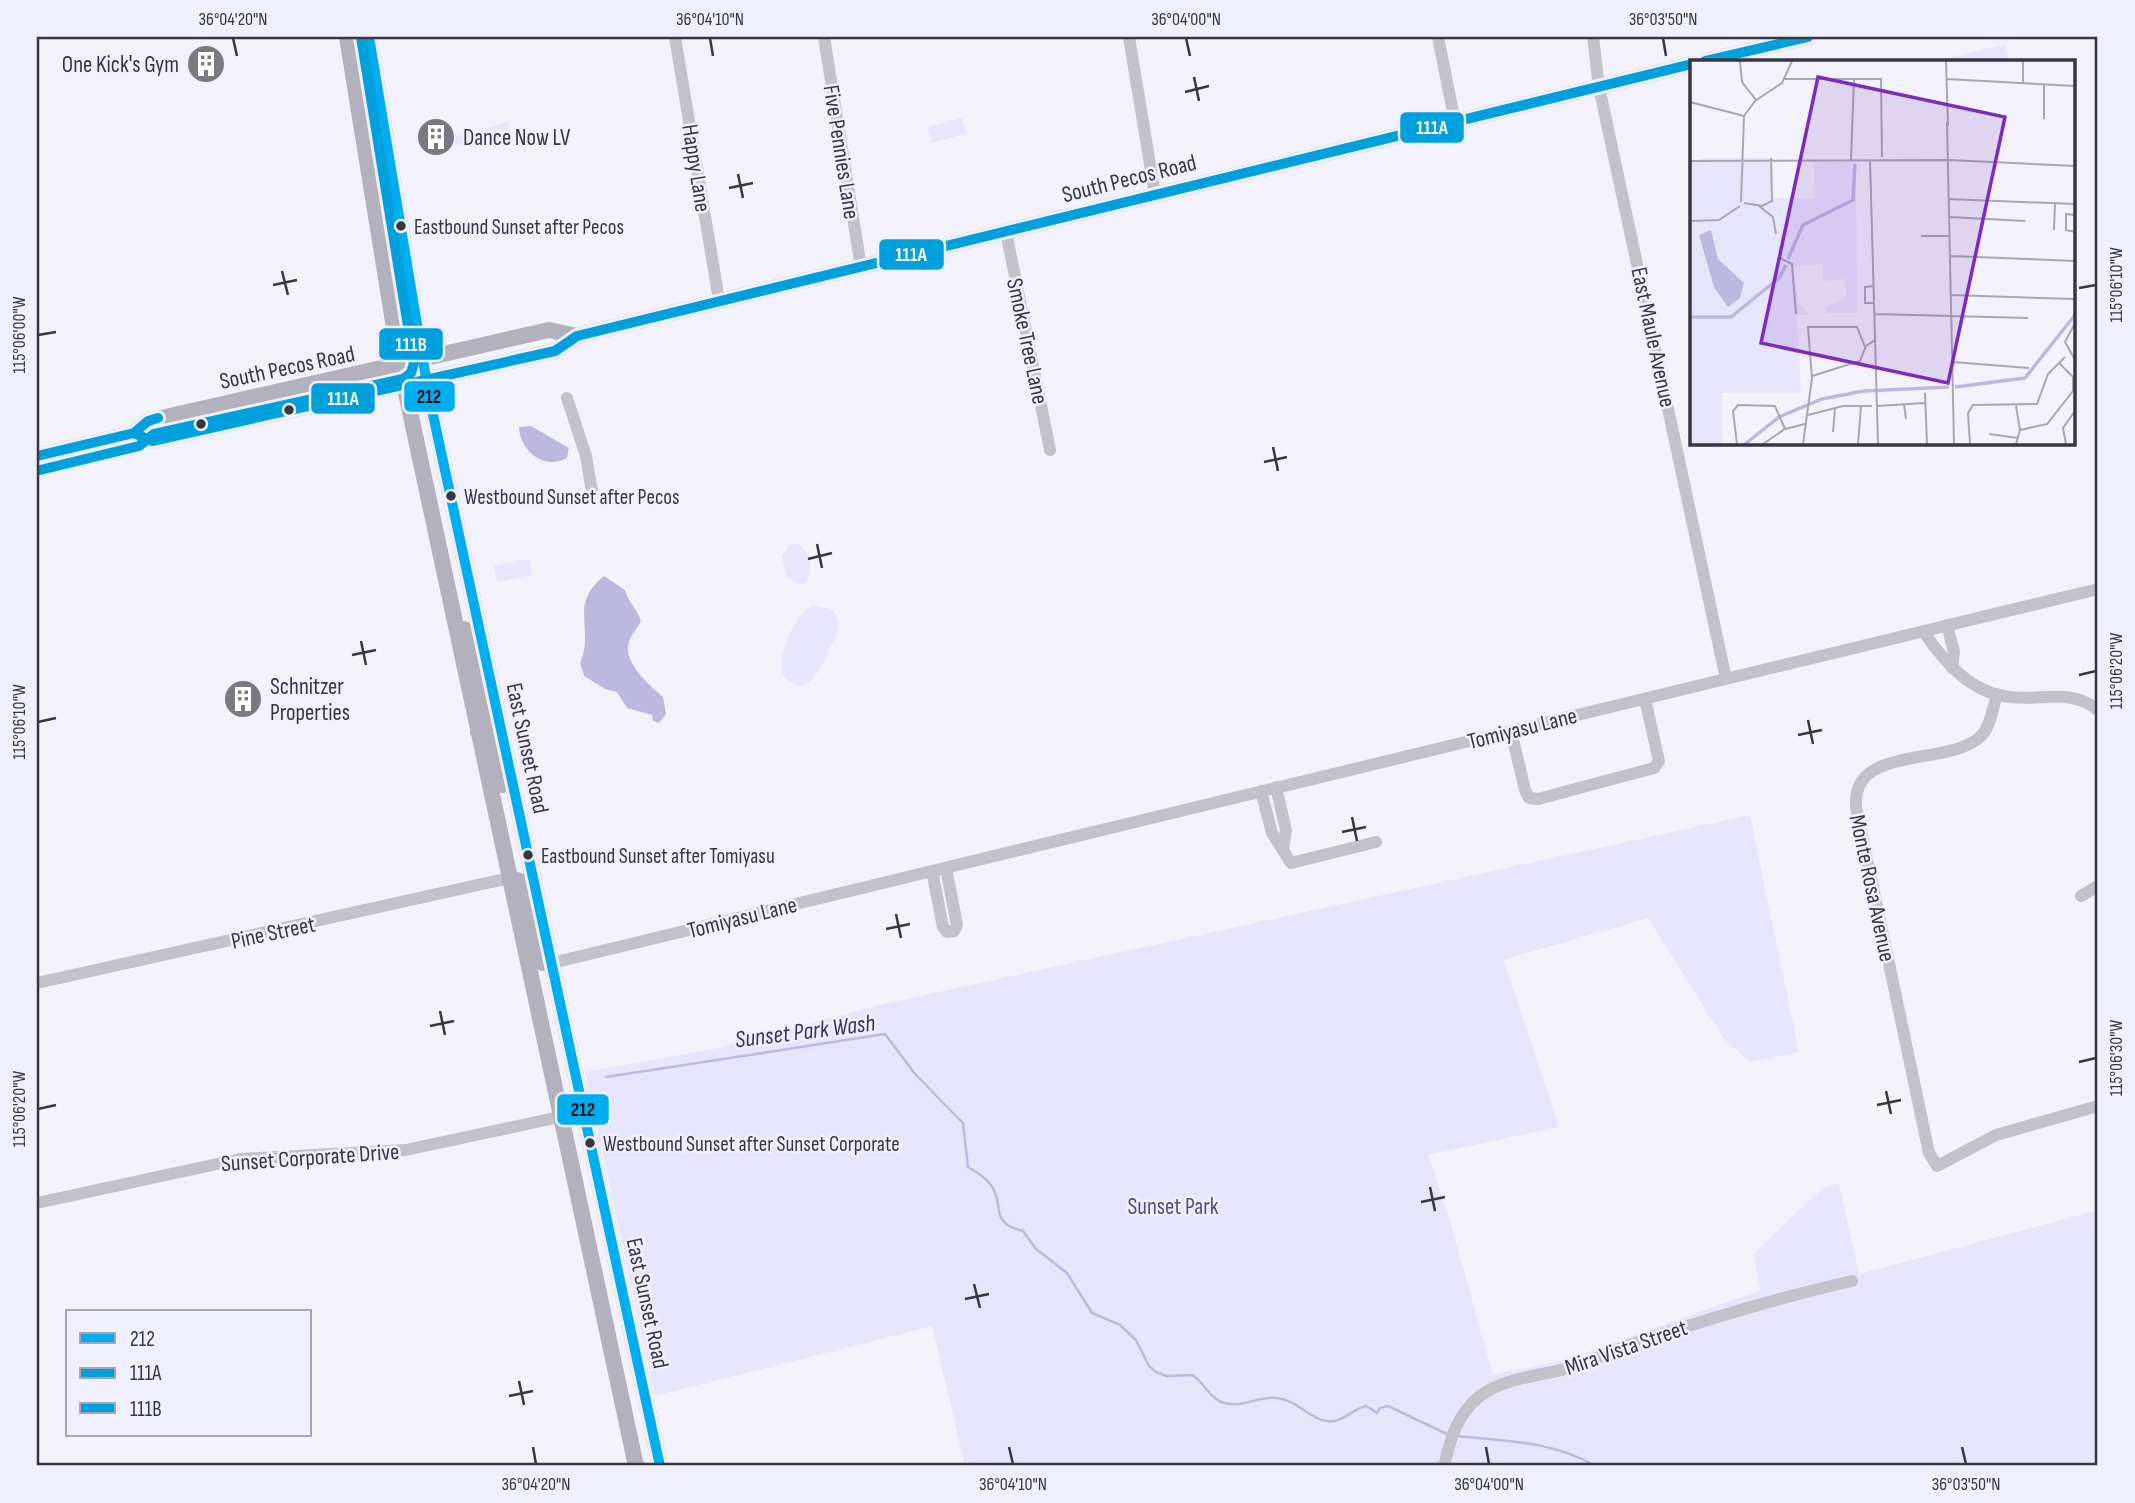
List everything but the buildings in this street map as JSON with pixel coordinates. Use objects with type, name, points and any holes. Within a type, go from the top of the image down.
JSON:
[{"type":"main road","name":"East Sunset Road","points":[[346,37],[400,365],[636,1466]]},
{"type":"main road","points":[[356,37],[364,67],[374,67]]},
{"type":"main road","name":"East Sunset Road","points":[[369,37],[422,361],[660,1466]]},
{"type":"main road","points":[[1710,60],[1808,37]]},
{"type":"main road","name":"South Pecos Road","points":[[134,433],[152,440],[555,351],[577,336],[719,300],[1690,64]]},
{"type":"main road","points":[[354,82],[359,84],[365,94],[380,154],[391,168]]},
{"type":"main road","name":"South Pecos Road","points":[[37,456],[134,433],[148,421],[550,331],[577,336]]},
{"type":"main road","points":[[453,609],[472,650],[487,714],[495,726],[500,727]]},
{"type":"main road","points":[[478,732],[483,730],[492,745],[503,792],[532,873]]},
{"type":"main road","points":[[509,878],[520,881],[540,959],[546,965],[552,963]]},
{"type":"main road","points":[[609,1341],[632,1336]]},
{"type":"street","name":"Happy Lane","points":[[675,37],[719,300]]},
{"type":"street","name":"Five Pennies Lane","points":[[824,37],[861,267]]},
{"type":"street","points":[[1129,37],[1155,195]]},
{"type":"street","points":[[1438,37],[1455,122]]},
{"type":"street","name":"East Maule Avenue","points":[[1593,37],[1599,87],[1726,679]]},
{"type":"street","name":"Smoke Tree Lane","points":[[1006,232],[1050,450]]},
{"type":"street","points":[[567,398],[586,456],[592,492]]},
{"type":"street","name":"Tomiyasu Lane","points":[[552,963],[2098,589]]},
{"type":"street","points":[[1947,625],[1954,652],[1952,668]]},
{"type":"street","points":[[1923,631],[1952,668],[1983,690],[2011,698],[2059,695],[2086,700],[2098,710]]},
{"type":"street","name":"Monte Rosa Avenue","points":[[1997,694],[1987,729],[1980,738],[1951,750],[1876,768],[1865,776],[1856,794],[1856,807],[1929,1153],[1937,1166],[1996,1135],[2098,1107]]},
{"type":"street","points":[[1511,731],[1529,798],[1564,793],[1654,768],[1659,761],[1645,699]]},
{"type":"street","points":[[1276,788],[1286,830],[1283,849]]},
{"type":"street","points":[[1261,791],[1272,833],[1291,863],[1376,842]]},
{"type":"street","name":"Pine Street","points":[[37,984],[509,878]]},
{"type":"street","points":[[2081,896],[2098,886]]},
{"type":"street","name":"Sunset Corporate Drive","points":[[37,1203],[240,1158],[406,1150],[583,1112]]},
{"type":"street","name":"Mira Vista Street","points":[[1444,1466],[1451,1436],[1460,1420],[1480,1396],[1499,1386],[1573,1367],[1638,1342],[1794,1294],[1852,1281]]},
{"type":"green space","points":[[2005,44],[2009,60],[1953,60],[1952,57]]},
{"type":"green space","points":[[962,118],[966,134],[931,143],[927,127]]},
{"type":"green space","points":[[509,122],[510,132],[434,151],[432,141]]},
{"type":"green space","points":[[797,543],[808,555],[810,566],[806,582],[798,584],[786,576],[782,556],[789,545]]},
{"type":"green space","points":[[529,559],[532,575],[497,582],[494,566]]},
{"type":"green space","points":[[813,605],[831,609],[837,617],[839,627],[822,666],[812,680],[799,686],[783,676],[782,658],[793,626]]},
{"type":"green space","name":"Sunset Park","points":[[1750,815],[1799,1052],[1750,1062],[1724,1039],[1648,918],[1503,960],[1559,1127],[1428,1155],[1447,1210],[1493,1375],[1569,1359],[1760,1290],[1753,1254],[1823,1188],[1839,1183],[1859,1274],[2098,1210],[2098,1466],[965,1466],[932,1326],[655,1396],[585,1072],[713,1049],[879,1005]]},
{"type":"water","points":[[531,426],[569,448],[567,458],[550,462],[529,451],[520,436],[519,427]]},
{"type":"water","points":[[604,576],[625,590],[640,618],[641,622],[631,637],[628,650],[638,673],[663,697],[666,714],[659,723],[653,721],[652,715],[627,708],[617,692],[605,689],[584,676],[580,663],[584,650],[587,597]]},
{"type":"waterway","name":"Sunset Park Wash","points":[[606,1077],[885,1034],[915,1074],[963,1123],[968,1167],[983,1177],[995,1191],[999,1212],[1005,1223],[1023,1231],[1036,1249],[1067,1273],[1092,1313],[1120,1325],[1136,1340],[1149,1366],[1156,1372],[1167,1376],[1192,1375],[1215,1398],[1227,1404],[1270,1398],[1284,1399],[1326,1421],[1342,1418],[1366,1406],[1377,1413],[1380,1408],[1388,1406],[1447,1434]]},
{"type":"waterway","name":"Sunset Park Wash","points":[[1457,1436],[1546,1447],[1563,1451],[1595,1466]]},
{"type":"transit line","name":"111B","points":[[40,470],[139,446],[154,434],[403,379],[411,373],[414,363],[361,37]]},
{"type":"transit line","name":"212","points":[[369,37],[429,396],[660,1466]]},
{"type":"transit line","name":"111A","points":[[1709,60],[1808,37]]},
{"type":"transit line","name":"111A","points":[[134,433],[152,441],[555,351],[577,336],[1690,64]]},
{"type":"transit line","name":"111A","points":[[37,456],[134,433],[148,421],[158,418]]},
{"type":"place","name":"One Kick's Gym","points":[[206,64]]},
{"type":"place","name":"Dance Now LV","points":[[436,137]]},
{"type":"place","name":"Eastbound Sunset after Pecos","points":[[401,226]]},
{"type":"place","name":"Westbound Sunset after Pecos","points":[[451,496]]},
{"type":"place","name":"Schnitzer Properties","points":[[243,699]]},
{"type":"place","name":"Eastbound Sunset after Tomiyasu","points":[[528,855]]},
{"type":"place","name":"Westbound Sunset after Sunset Corporate","points":[[590,1143]]}]
